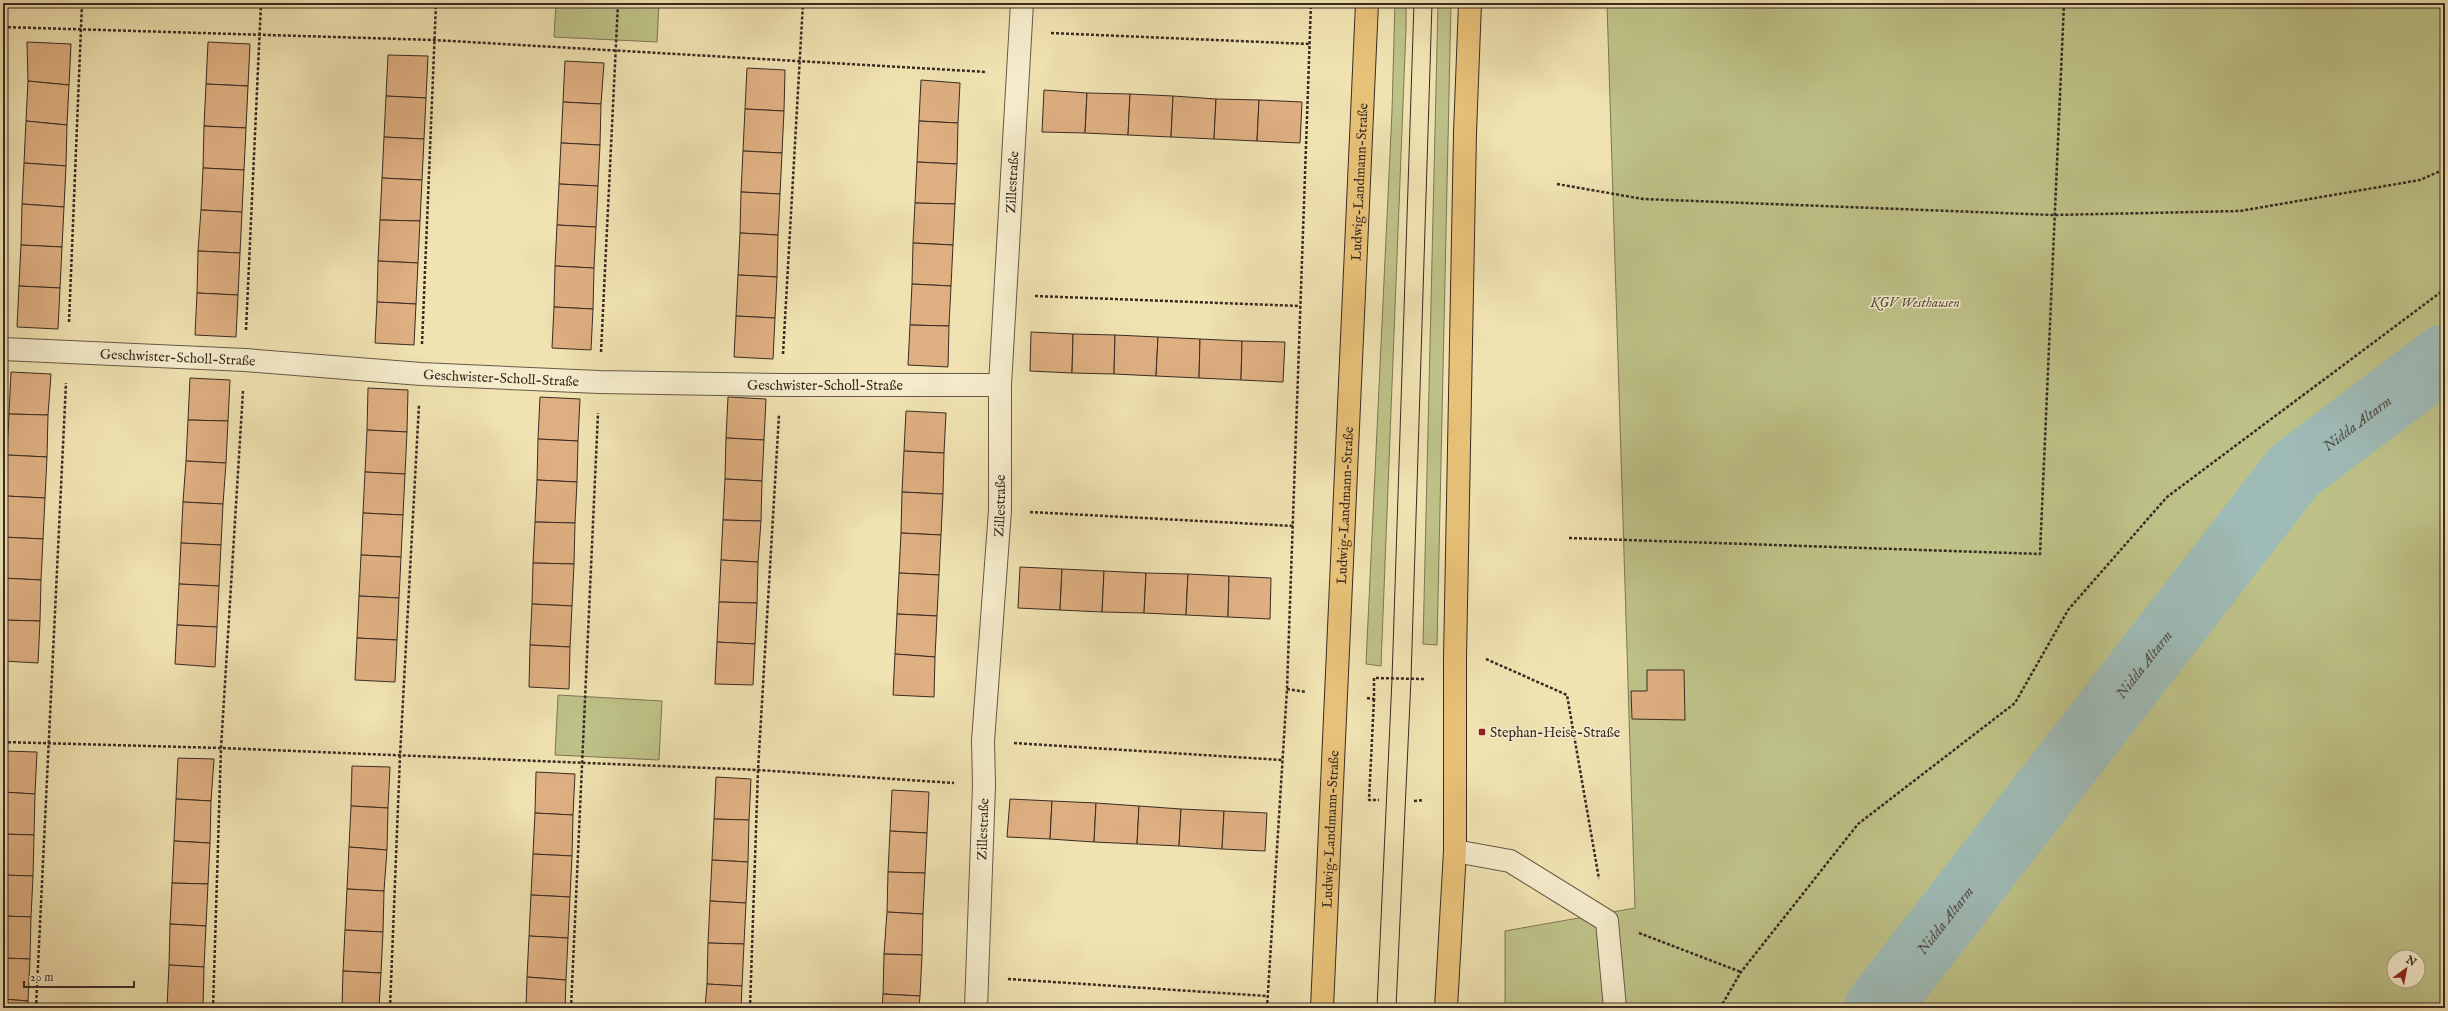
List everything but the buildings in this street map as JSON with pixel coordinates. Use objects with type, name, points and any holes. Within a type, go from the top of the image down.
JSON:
[{"type":"main road","name":"Ludwig-Landmann-Straße","points":[[1322,1008],[1366,3]]},
{"type":"main road","points":[[1446,1008],[1455,851],[1454,658],[1465,133],[1470,3]]},
{"type":"street","name":"Zillestraße","points":[[976,1008],[984,785],[983,741],[1000,510],[1000,385],[1022,3]]},
{"type":"street","name":"Geschwister-Scholl-Straße","points":[[3,349],[245,360],[421,374],[599,382],[781,385],[1000,385]]},
{"type":"street","points":[[1455,851],[1510,861],[1607,921],[1615,1008]]},
{"type":"path","points":[[36,1008],[47,744],[68,352],[82,3]]},
{"type":"path","points":[[213,1008],[221,748],[245,360],[261,3]]},
{"type":"path","points":[[390,1008],[400,756],[421,374],[436,3]]},
{"type":"path","points":[[571,1008],[599,382],[617,51],[618,3]]},
{"type":"path","points":[[750,1008],[758,770],[801,60],[803,3]]},
{"type":"path","points":[[1267,1008],[1287,689],[1294,526],[1311,3]]},
{"type":"path","points":[[1569,538],[2040,554],[2053,215],[2064,3]]},
{"type":"path","points":[[3,27],[434,40],[801,60],[1017,74]]},
{"type":"path","points":[[1021,32],[1309,44]]},
{"type":"path","points":[[1557,184],[1643,199],[2053,215],[2240,211],[2420,180],[2445,169]]},
{"type":"path","points":[[1720,1008],[1741,972],[1858,824],[2015,703],[2068,610],[2167,497],[2445,289]]},
{"type":"path","points":[[1006,295],[1300,306]]},
{"type":"path","points":[[1000,510],[1294,526]]},
{"type":"path","points":[[1454,658],[1486,659],[1567,695],[1607,921],[1741,972]]},
{"type":"path","points":[[1380,800],[1369,800],[1374,678],[1430,680]]},
{"type":"path","points":[[1287,689],[1336,696],[1374,699]]},
{"type":"path","points":[[983,741],[1282,760]]},
{"type":"path","points":[[3,742],[221,748],[758,770],[984,785]]},
{"type":"path","points":[[978,977],[1268,996]]},
{"type":"green space","points":[[556,3],[659,3],[657,42],[554,37]]},
{"type":"green space","points":[[1395,3],[1406,3],[1406,27],[1381,666],[1366,664],[1392,111]]},
{"type":"green space","points":[[1438,3],[1451,3],[1437,645],[1423,644]]},
{"type":"green space","name":"KGV Westhausen","points":[[1607,3],[2445,3],[2445,1008],[1505,1008],[1505,931],[1635,908]]},
{"type":"green space","points":[[558,695],[662,701],[659,760],[555,755]]},
{"type":"waterway","name":"Nidda Altarm","points":[[1877,1008],[2294,471],[2445,357]]},
{"type":"tram line","points":[[1377,1008],[1392,679],[1414,3]]},
{"type":"tram line","points":[[1396,1008],[1411,679],[1432,3]]},
{"type":"place","name":"Stephan-Heise-Straße","points":[[1482,732]]}]
